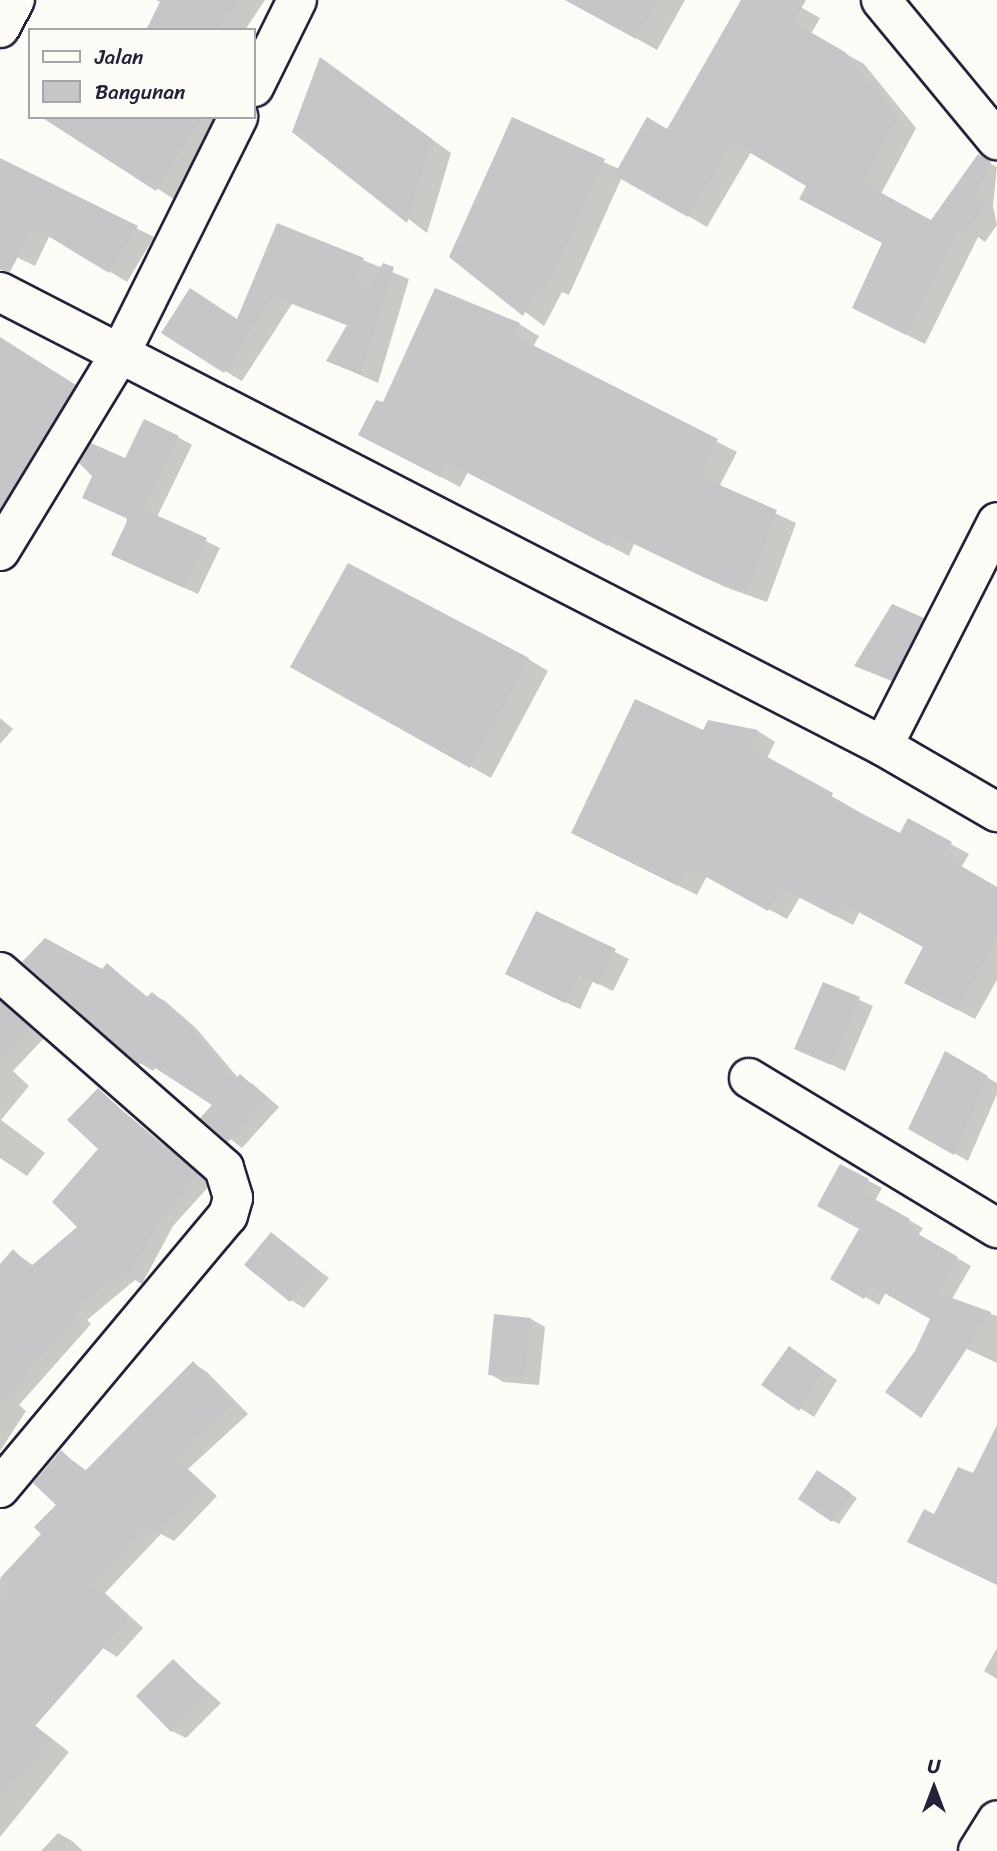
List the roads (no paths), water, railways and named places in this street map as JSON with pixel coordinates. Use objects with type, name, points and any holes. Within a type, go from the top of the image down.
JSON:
[{"type":"street","points":[[0,28],[15,0]]},
{"type":"street","points":[[256,83],[297,0]]},
{"type":"street","points":[[881,0],[997,140]]},
{"type":"street","points":[[0,551],[120,354],[237,119]]},
{"type":"street","points":[[0,292],[883,747],[997,813]]},
{"type":"street","points":[[883,747],[997,522]]},
{"type":"street","points":[[0,972],[224,1168],[233,1198],[228,1215],[0,1488]]},
{"type":"street","points":[[749,1078],[997,1228]]},
{"type":"street","points":[[978,1851],[997,1820]]}]
